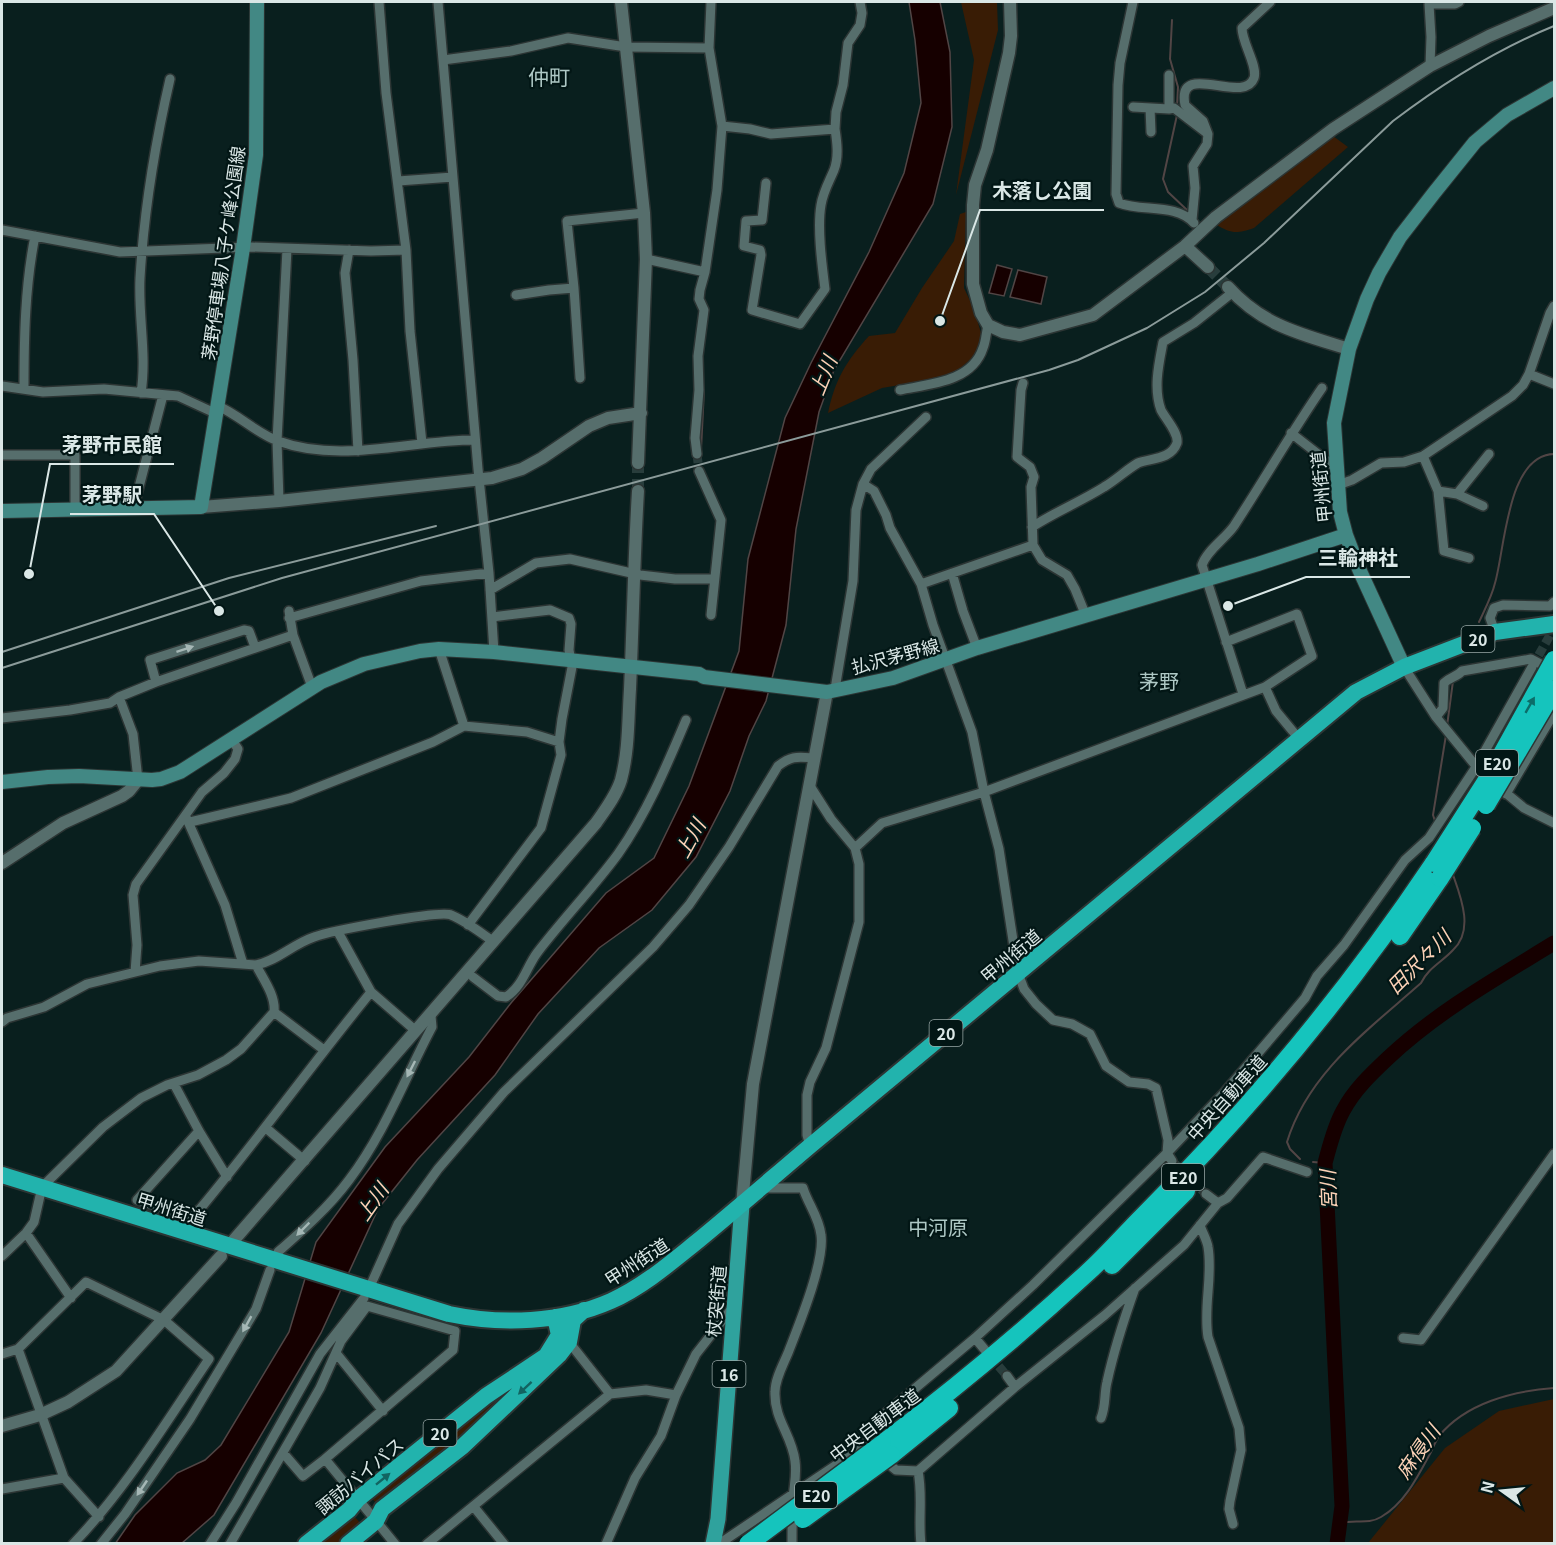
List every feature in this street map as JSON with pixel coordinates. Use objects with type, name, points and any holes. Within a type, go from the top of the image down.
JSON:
[{"type":"highway","name":"20","points":[[1404,667],[1495,632],[1554,624]]},
{"type":"highway","name":"中央自動車道","points":[[748,1544],[880,1448],[974,1388],[1049,1324],[1189,1188],[1302,1062],[1402,932],[1554,660]]},
{"type":"highway","name":"甲州街道","points":[[2,1175],[424,1307],[470,1318],[509,1321],[555,1317],[613,1300],[659,1272],[742,1205],[1356,692],[1404,667]]},
{"type":"highway","name":"中央自動車道","points":[[1437,871],[1502,780],[1554,690]]},
{"type":"highway","name":"20","points":[[348,1544],[376,1521],[382,1509],[462,1447],[543,1371],[569,1342],[573,1320],[584,1310]]},
{"type":"highway","name":"諏訪バイパス","points":[[306,1544],[486,1396],[546,1356],[559,1335],[555,1317]]},
{"type":"highway","name":"中央自動車道","points":[[769,1544],[880,1448]]},
{"type":"main road","name":"茅野停車場八子ケ峰公園線","points":[[201,507],[256,155],[257,2]]},
{"type":"main road","name":"甲州街道","points":[[1404,667],[1359,569],[1346,536],[1340,512],[1334,423],[1349,349],[1366,299],[1400,237],[1475,142],[1507,115],[1554,88]]},
{"type":"main road","points":[[2,511],[201,507]]},
{"type":"main road","name":"払沢茅野線","points":[[312,687],[341,673],[386,657],[439,649],[494,652],[631,666],[803,689],[831,690],[893,678],[976,648],[1346,536]]},
{"type":"main road","points":[[2,782],[79,776],[138,780],[161,779],[180,772],[312,687]]},
{"type":"main road","name":"杖突街道","points":[[713,1544],[718,1519],[742,1205]]},
{"type":"street","points":[[379,2],[382,55],[406,250],[410,331],[422,443]]},
{"type":"street","points":[[438,2],[494,652]]},
{"type":"street","points":[[621,2],[644,213],[646,259],[638,463]]},
{"type":"street","points":[[697,454],[695,438],[699,390],[698,356],[704,310],[699,299],[717,190],[722,126],[709,48],[711,2]]},
{"type":"street","points":[[766,183],[762,220],[746,221],[744,246],[760,250],[761,255],[752,310],[800,324],[825,289],[821,252],[821,204],[825,186],[834,170],[838,147],[835,129],[836,112],[843,85],[848,43],[860,25],[862,13],[860,2]]},
{"type":"street","points":[[900,390],[949,381],[963,373],[979,357],[984,348],[988,325],[979,307],[973,284],[973,205],[975,186],[987,150],[1009,53],[1010,2]]},
{"type":"street","points":[[1133,2],[1120,63],[1116,194],[1119,203],[1171,211],[1192,220]]},
{"type":"street","points":[[1198,233],[1192,220],[1196,188],[1193,166],[1207,144],[1208,134],[1203,121],[1185,105],[1184,93],[1195,84],[1240,88],[1249,85],[1254,78],[1255,70],[1242,38],[1242,28],[1270,2]]},
{"type":"street","points":[[1430,66],[1429,4],[1459,2]]},
{"type":"street","points":[[988,325],[1003,332],[1020,335],[1093,315],[1185,246],[1225,210],[1333,129],[1430,66],[1489,36],[1554,8]]},
{"type":"street","points":[[443,60],[511,51],[567,38],[626,47],[709,48]]},
{"type":"street","points":[[1169,75],[1169,109]]},
{"type":"street","points":[[141,393],[144,374],[140,281],[142,251],[156,137],[170,79]]},
{"type":"street","points":[[1133,106],[1174,108],[1208,134]]},
{"type":"street","points":[[1150,108],[1151,132]]},
{"type":"street","points":[[722,126],[771,134],[835,129]]},
{"type":"street","points":[[398,181],[453,177]]},
{"type":"street","points":[[580,378],[567,221],[644,213]]},
{"type":"street","points":[[2,230],[120,252],[243,248],[406,250]]},
{"type":"street","points":[[24,388],[24,334],[35,236]]},
{"type":"street","points":[[1185,246],[1208,267]]},
{"type":"street","points":[[279,501],[277,441],[287,249]]},
{"type":"street","points":[[349,250],[345,273],[358,451]]},
{"type":"street","points":[[646,259],[705,272]]},
{"type":"street","points":[[516,295],[574,288]]},
{"type":"street","points":[[1032,527],[1052,513],[1104,487],[1139,463],[1163,457],[1175,445],[1176,436],[1161,409],[1158,392],[1158,373],[1163,342],[1194,323],[1231,290],[1249,307],[1282,327],[1349,349]]},
{"type":"street","points":[[1338,485],[1352,480],[1381,463],[1404,462],[1423,456],[1512,396],[1523,385],[1529,374],[1554,306]]},
{"type":"street","points":[[1529,374],[1554,384]]},
{"type":"street","points":[[1023,383],[1017,457],[1030,467],[1034,477],[1031,487],[1033,545],[1042,560],[1067,575],[1086,616]]},
{"type":"street","points":[[2,386],[43,392],[104,389],[187,399],[217,410],[277,441],[319,452],[358,451],[422,443],[475,440]]},
{"type":"street","points":[[1242,694],[1202,565],[1204,558],[1233,528],[1322,388]]},
{"type":"street","points":[[134,510],[163,395]]},
{"type":"street","points":[[201,507],[279,501],[499,477],[522,469],[542,458],[589,426],[608,418],[641,413]]},
{"type":"street","points":[[742,1205],[753,1084],[815,758],[853,581],[856,510],[862,484],[871,469],[926,417]]},
{"type":"street","points":[[1292,432],[1336,468]]},
{"type":"street","points":[[1457,494],[1490,454]]},
{"type":"street","points":[[2,455],[75,455],[75,508]]},
{"type":"street","points":[[1423,456],[1438,491],[1444,551],[1469,558]]},
{"type":"street","points":[[699,471],[721,520],[711,615]]},
{"type":"street","points":[[862,484],[874,491],[886,514],[890,528],[921,584],[945,660],[972,732],[999,849],[1018,973],[1024,989],[1053,1020],[1072,1024],[1090,1034],[1106,1066],[1129,1082],[1148,1084],[1156,1088],[1160,1096],[1170,1157]]},
{"type":"street","points":[[234,1240],[494,942],[609,805],[620,782],[626,758],[638,491]]},
{"type":"street","points":[[1438,491],[1457,494],[1483,506]]},
{"type":"street","points":[[921,584],[1033,545]]},
{"type":"street","points":[[490,590],[536,563],[570,559],[633,574],[675,579],[714,579]]},
{"type":"street","points":[[312,687],[293,635],[289,614],[421,581],[489,573]]},
{"type":"street","points":[[952,573],[976,648]]},
{"type":"street","points":[[1495,632],[1490,618],[1494,608],[1503,605],[1550,606],[1554,602]]},
{"type":"street","points":[[468,925],[541,828],[561,755],[559,742],[572,666],[569,650],[571,624],[569,618],[550,610],[492,617]]},
{"type":"street","points":[[855,848],[882,823],[984,792],[1265,687],[1312,656],[1297,614],[1226,642]]},
{"type":"street","points":[[156,682],[150,660],[244,630],[249,631],[255,647]]},
{"type":"street","points":[[2,718],[70,710],[110,702],[156,682],[293,635]]},
{"type":"street","points":[[439,649],[464,726]]},
{"type":"street","points":[[1436,717],[1443,708],[1444,683],[1462,671],[1531,659],[1554,672]]},
{"type":"street","points":[[1404,667],[1436,717],[1476,767],[1524,808],[1554,823]]},
{"type":"street","points":[[1307,1172],[1263,1157],[1227,1198],[1218,1203],[1184,1245],[918,1471],[896,1470],[880,1448],[875,1422],[975,1338],[1170,1157],[1305,998],[1317,976],[1344,945],[1405,860],[1433,831],[1476,767],[1532,667]]},
{"type":"street","points":[[1265,687],[1276,711],[1300,740]]},
{"type":"street","points":[[2,863],[63,823],[122,796],[138,780],[133,734],[119,697]]},
{"type":"street","points":[[1506,794],[1554,713]]},
{"type":"street","points":[[473,977],[498,996],[506,997],[515,991],[536,955],[618,854],[647,805],[686,720]]},
{"type":"street","points":[[187,819],[291,798],[433,742],[464,726],[527,732],[559,742]]},
{"type":"street","points":[[135,972],[137,945],[134,889],[187,819],[202,792],[235,759],[238,749],[232,740]]},
{"type":"street","points":[[210,1544],[236,1503],[320,1354],[367,1289],[398,1224],[438,1169],[504,1092],[653,947],[689,905],[729,847],[778,766],[788,758],[815,758]]},
{"type":"street","points":[[810,786],[831,819],[855,848],[859,864],[859,922],[826,1048],[810,1082],[807,1095],[807,1135],[810,1146]]},
{"type":"street","points":[[187,819],[225,905],[243,964]]},
{"type":"street","points":[[2,1022],[7,1018],[44,1007],[87,984],[135,972],[160,966],[199,962],[256,965],[265,963],[315,937],[441,913],[450,914],[494,942]]},
{"type":"street","points":[[338,932],[371,992],[416,1031]]},
{"type":"street","points":[[2,1256],[34,1222],[42,1187],[103,1127],[141,1098],[167,1085],[198,1075],[226,1060],[241,1049],[274,1012],[270,993],[256,965]]},
{"type":"street","points":[[199,1131],[137,1200],[190,1217],[200,1209],[371,992]]},
{"type":"street","points":[[274,1012],[324,1050]]},
{"type":"street","points":[[278,1252],[327,1205],[354,1173],[376,1137],[432,1027],[430,1016]]},
{"type":"street","points":[[174,1084],[227,1177]]},
{"type":"street","points":[[266,1128],[305,1161]]},
{"type":"street","points":[[1403,1338],[1421,1340],[1554,1154]]},
{"type":"street","points":[[761,1188],[803,1188],[818,1221],[822,1237],[818,1263],[806,1306],[776,1385],[776,1410],[788,1435],[795,1460],[796,1484],[793,1495],[792,1544]]},
{"type":"street","points":[[1206,1194],[1218,1203]]},
{"type":"street","points":[[1200,1225],[1208,1245],[1209,1287],[1206,1326],[1208,1337],[1239,1428],[1241,1442],[1229,1509],[1233,1524]]},
{"type":"street","points":[[26,1233],[71,1298]]},
{"type":"street","points":[[2,1426],[40,1415],[68,1402],[116,1371],[221,1256]]},
{"type":"street","points":[[101,1544],[190,1419],[256,1309],[270,1270]]},
{"type":"street","points":[[2,1354],[18,1349],[86,1282],[164,1320],[209,1359],[131,1474],[99,1517],[74,1544]]},
{"type":"street","points":[[1101,1418],[1104,1411],[1106,1385],[1118,1336],[1135,1288]]},
{"type":"street","points":[[230,1544],[284,1454],[320,1388],[341,1341],[367,1306],[455,1331],[453,1350],[303,1476],[284,1454]]},
{"type":"street","points":[[606,1544],[635,1478],[661,1436],[676,1395],[696,1354],[735,1306]]},
{"type":"street","points":[[975,1338],[985,1350]]},
{"type":"street","points":[[569,1342],[610,1394]]},
{"type":"street","points":[[18,1349],[64,1478],[99,1517]]},
{"type":"street","points":[[336,1353],[382,1411]]},
{"type":"street","points":[[1007,1376],[1015,1387]]},
{"type":"street","points":[[429,1543],[610,1394],[646,1390],[676,1395]]},
{"type":"street","points":[[719,1544],[762,1513],[880,1448]]},
{"type":"street","points":[[325,1459],[394,1544]]},
{"type":"street","points":[[918,1471],[922,1490],[921,1544]]},
{"type":"street","points":[[2,1490],[64,1478]]},
{"type":"street","points":[[474,1507],[504,1544]]},
{"type":"shaded area","points":[[961,2],[997,2],[998,30],[956,195],[974,60]]},
{"type":"shaded area","points":[[1333,136],[1348,147],[1254,228],[1234,232],[1215,224]]},
{"type":"shaded area","points":[[966,212],[964,288],[974,309],[981,333],[974,356],[952,376],[882,388],[828,413],[838,381],[854,354],[869,336],[895,333],[954,241],[960,214]]},
{"type":"shaded area","points":[[537,1367],[480,1425],[376,1503],[368,1494]]},
{"type":"shaded area","points":[[1554,1399],[1554,1543],[1368,1543],[1445,1448],[1499,1411]]},
{"type":"shaded area","points":[[354,1516],[363,1526],[341,1543],[321,1544]]},
{"type":"water","name":"上川","points":[[909,2],[940,2],[950,52],[952,127],[933,204],[834,370],[819,412],[796,529],[786,625],[766,701],[749,736],[730,791],[696,857],[652,910],[599,948],[538,1014],[495,1075],[417,1160],[378,1209],[321,1333],[214,1515],[182,1543],[115,1544],[135,1515],[177,1473],[205,1460],[221,1445],[289,1332],[316,1242],[385,1147],[469,1057],[511,1003],[606,893],[654,858],[689,786],[739,651],[748,559],[785,418],[869,252],[904,173],[921,103]]},
{"type":"water","points":[[997,265],[1012,269],[1004,296],[989,293]]},
{"type":"water","points":[[1018,270],[1047,277],[1041,304],[1010,297]]},
{"type":"waterway","points":[[1172,20],[1170,59],[1178,87],[1177,106]]},
{"type":"waterway","points":[[1177,115],[1163,179],[1168,192],[1187,210]]},
{"type":"waterway","points":[[701,450],[704,390]]},
{"type":"waterway","name":"田沢々川","points":[[1479,622],[1494,588],[1517,486],[1526,470],[1538,458],[1554,454]]},
{"type":"waterway","name":"田沢々川","points":[[1447,726],[1453,681]]},
{"type":"waterway","name":"田沢々川","points":[[1436,824],[1433,815],[1446,735]]},
{"type":"waterway","name":"田沢々川","points":[[1300,1159],[1290,1149],[1287,1142],[1309,1095],[1342,1054],[1421,983],[1427,973],[1460,942],[1464,912],[1452,872]]},
{"type":"waterway","name":"宮川","points":[[1337,1544],[1342,1506],[1325,1163],[1335,1130],[1347,1103],[1358,1089],[1407,1041],[1468,996],[1554,943]]},
{"type":"waterway","name":"田沢々川","points":[[1313,1162],[1325,1163]]},
{"type":"waterway","name":"麻侵川","points":[[1341,1523],[1371,1521],[1390,1511],[1410,1488],[1439,1436],[1463,1415],[1476,1407],[1507,1396],[1554,1388]]},
{"type":"tunnel","points":[[1208,267],[1228,287]]},
{"type":"tunnel","points":[[697,454],[699,471]]},
{"type":"tunnel","points":[[638,463],[638,491]]},
{"type":"tunnel","points":[[1532,667],[1554,628]]},
{"type":"tunnel","points":[[1172,1161],[1206,1194]]},
{"type":"tunnel","points":[[990,1356],[1007,1376]]},
{"type":"railway","points":[[2,668],[282,578],[1049,370],[1078,360],[1147,328],[1205,292],[1264,243],[1393,121],[1470,68],[1554,26]]},
{"type":"railway","points":[[2,652],[229,578],[436,526]]},
{"type":"place","name":"木落し公園","points":[[940,321]]},
{"type":"place","name":"茅野市民館","points":[[29,574]]},
{"type":"place","name":"三輪神社","points":[[1228,606]]},
{"type":"place","name":"茅野駅","points":[[219,611]]},
{"type":"district","name":"仲町","points":[[549,76]]},
{"type":"district","name":"茅野","points":[[1159,680]]},
{"type":"district","name":"中河原","points":[[938,1226]]}]
